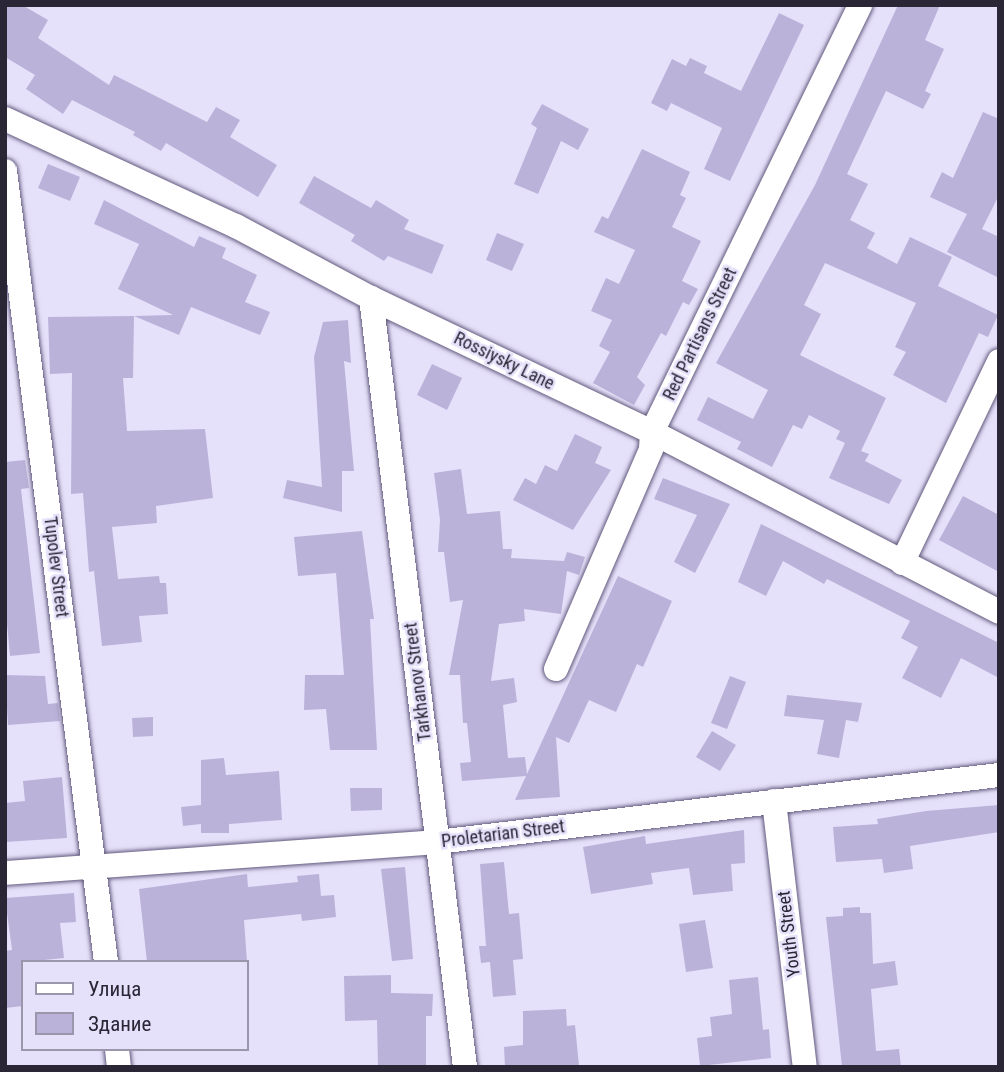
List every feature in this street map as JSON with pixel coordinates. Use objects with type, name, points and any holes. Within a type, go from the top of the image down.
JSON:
[{"type":"street","name":"Red Partisans Street","points":[[556,669],[651,449],[652,432],[860,5]]},
{"type":"street","name":"Rossiysky Lane","points":[[5,119],[236,226],[371,298],[652,432],[999,612]]},
{"type":"street","name":"Tupolev Street","points":[[5,172],[106,960]]},
{"type":"street","name":"Tarkhanov Street","points":[[371,298],[465,1067]]},
{"type":"street","points":[[902,563],[999,361]]},
{"type":"street","name":"Proletarian Street","points":[[5,873],[437,842],[999,775]]},
{"type":"street","name":"Youth Street","points":[[774,801],[805,1067]]},
{"type":"building","points":[[5,5],[22,5],[48,20],[38,38],[109,85],[114,75],[207,122],[216,107],[240,120],[230,137],[277,165],[258,197],[166,143],[161,151],[133,135],[135,132],[72,100],[63,114],[26,89],[35,75],[5,57]]},
{"type":"building","points":[[898,5],[940,5],[925,40],[944,49],[925,91],[931,94],[923,109],[886,91],[847,174],[868,184],[850,220],[875,233],[867,248],[897,264],[910,237],[952,257],[938,286],[998,315],[988,337],[979,333],[946,403],[893,375],[906,352],[895,347],[916,303],[825,263],[804,305],[821,314],[800,355],[886,398],[861,451],[869,454],[865,461],[902,480],[889,504],[829,478],[845,443],[836,439],[840,431],[809,415],[802,429],[793,425],[772,467],[737,449],[741,442],[697,420],[708,397],[753,419],[768,390],[716,363],[815,185]]},
{"type":"building","points":[[779,13],[804,25],[730,181],[704,169],[722,128],[671,103],[667,111],[651,103],[672,59],[686,66],[690,58],[707,66],[704,73],[741,91]]},
{"type":"building","points":[[542,104],[589,129],[578,150],[561,141],[538,194],[514,184],[537,128],[531,124]]},
{"type":"building","points":[[983,112],[999,119],[999,195],[982,229],[999,237],[999,278],[947,252],[967,214],[930,197],[942,172],[953,178]]},
{"type":"building","points":[[642,149],[690,172],[680,195],[686,198],[672,227],[701,241],[682,281],[698,289],[689,305],[683,302],[666,336],[661,333],[637,377],[645,385],[634,405],[593,383],[610,352],[599,346],[612,320],[591,311],[606,278],[619,284],[635,250],[594,232],[602,216],[608,219]]},
{"type":"building","points":[[48,164],[80,177],[70,201],[38,188]]},
{"type":"building","points":[[314,176],[371,208],[376,200],[409,220],[404,229],[444,245],[432,274],[388,256],[384,261],[351,241],[355,235],[299,203]]},
{"type":"building","points":[[104,200],[194,247],[199,236],[226,248],[222,258],[257,275],[245,302],[270,312],[260,335],[191,307],[179,335],[134,316],[173,315],[118,289],[139,244],[94,224]]},
{"type":"building","points":[[497,233],[524,244],[512,271],[486,260]]},
{"type":"building","points":[[134,316],[133,378],[123,378],[127,431],[205,429],[213,498],[156,506],[157,523],[112,527],[118,579],[159,576],[160,583],[166,583],[168,614],[139,616],[142,642],[102,646],[94,571],[89,572],[83,493],[71,494],[72,373],[50,374],[48,317]]},
{"type":"building","points":[[348,320],[351,363],[344,361],[354,471],[342,471],[342,512],[283,498],[287,480],[322,487],[314,357],[323,322]]},
{"type":"building","points":[[432,364],[462,378],[447,410],[417,395]]},
{"type":"building","points":[[575,434],[602,447],[595,463],[611,470],[573,530],[513,500],[525,478],[536,484],[545,465],[557,471]]},
{"type":"building","points":[[25,460],[29,488],[21,489],[40,653],[10,656],[5,602],[5,462]]},
{"type":"building","points":[[461,469],[467,514],[500,511],[503,549],[512,549],[511,558],[564,561],[567,552],[585,557],[579,575],[567,571],[561,614],[524,609],[525,621],[499,624],[491,681],[514,678],[517,702],[503,705],[508,758],[525,757],[527,774],[618,576],[672,601],[643,667],[637,664],[616,712],[589,700],[569,743],[556,737],[560,797],[515,800],[526,776],[462,781],[460,763],[471,762],[467,723],[463,723],[460,675],[449,675],[463,600],[450,602],[444,552],[438,552],[440,520],[434,473]]},
{"type":"building","points":[[663,478],[730,504],[695,573],[674,562],[697,515],[654,499]]},
{"type":"building","points":[[963,496],[999,515],[999,572],[939,540]]},
{"type":"building","points":[[761,524],[999,643],[999,678],[961,658],[941,698],[902,678],[918,647],[901,638],[910,621],[827,579],[824,584],[783,561],[766,596],[738,582]]},
{"type":"building","points":[[362,531],[374,619],[370,619],[377,750],[330,750],[326,709],[304,710],[305,675],[344,675],[336,573],[298,576],[294,537]]},
{"type":"building","points":[[5,675],[45,676],[48,704],[58,703],[60,721],[8,725]]},
{"type":"building","points":[[730,676],[746,682],[727,729],[711,723]]},
{"type":"building","points":[[787,695],[862,703],[858,722],[846,720],[839,758],[817,754],[824,720],[784,716]]},
{"type":"building","points":[[153,717],[153,736],[133,737],[132,718]]},
{"type":"building","points":[[712,731],[736,745],[720,771],[696,757]]},
{"type":"building","points":[[224,758],[226,775],[279,771],[282,820],[229,824],[229,833],[201,833],[201,824],[183,826],[181,807],[201,805],[201,760]]},
{"type":"building","points":[[62,777],[67,838],[5,842],[5,803],[25,801],[23,781]]},
{"type":"building","points":[[350,788],[382,788],[382,810],[351,811]]},
{"type":"building","points":[[999,805],[999,832],[910,846],[913,869],[884,873],[882,859],[836,862],[833,827],[878,824],[877,819],[926,811]]},
{"type":"building","points":[[744,830],[745,863],[731,864],[733,891],[693,895],[689,868],[651,873],[653,884],[591,894],[583,847],[645,836],[646,844]]},
{"type":"building","points":[[504,862],[509,914],[519,913],[523,959],[513,960],[516,995],[493,997],[490,962],[481,963],[479,946],[486,946],[480,864]]},
{"type":"building","points":[[405,867],[413,959],[392,961],[381,869]]},
{"type":"building","points":[[247,874],[248,887],[298,882],[297,876],[319,874],[321,896],[334,895],[336,917],[302,921],[301,914],[244,920],[247,960],[147,960],[139,889]]},
{"type":"building","points":[[74,893],[76,922],[60,923],[64,958],[21,960],[21,1006],[5,1008],[5,951],[12,950],[5,898]]},
{"type":"building","points":[[860,907],[860,913],[871,913],[873,964],[895,961],[898,985],[871,989],[876,1051],[899,1049],[901,1067],[842,1067],[826,917],[843,916],[843,908]]},
{"type":"building","points":[[705,920],[713,968],[686,972],[679,924]]},
{"type":"building","points":[[391,975],[391,993],[433,994],[432,1016],[426,1016],[426,1067],[378,1067],[377,1020],[345,1021],[344,976]]},
{"type":"building","points":[[758,977],[763,1030],[769,1029],[771,1058],[700,1066],[697,1038],[712,1036],[710,1017],[732,1014],[729,980]]},
{"type":"building","points":[[566,1009],[567,1026],[575,1025],[579,1066],[505,1067],[504,1047],[523,1045],[523,1011]]}]
